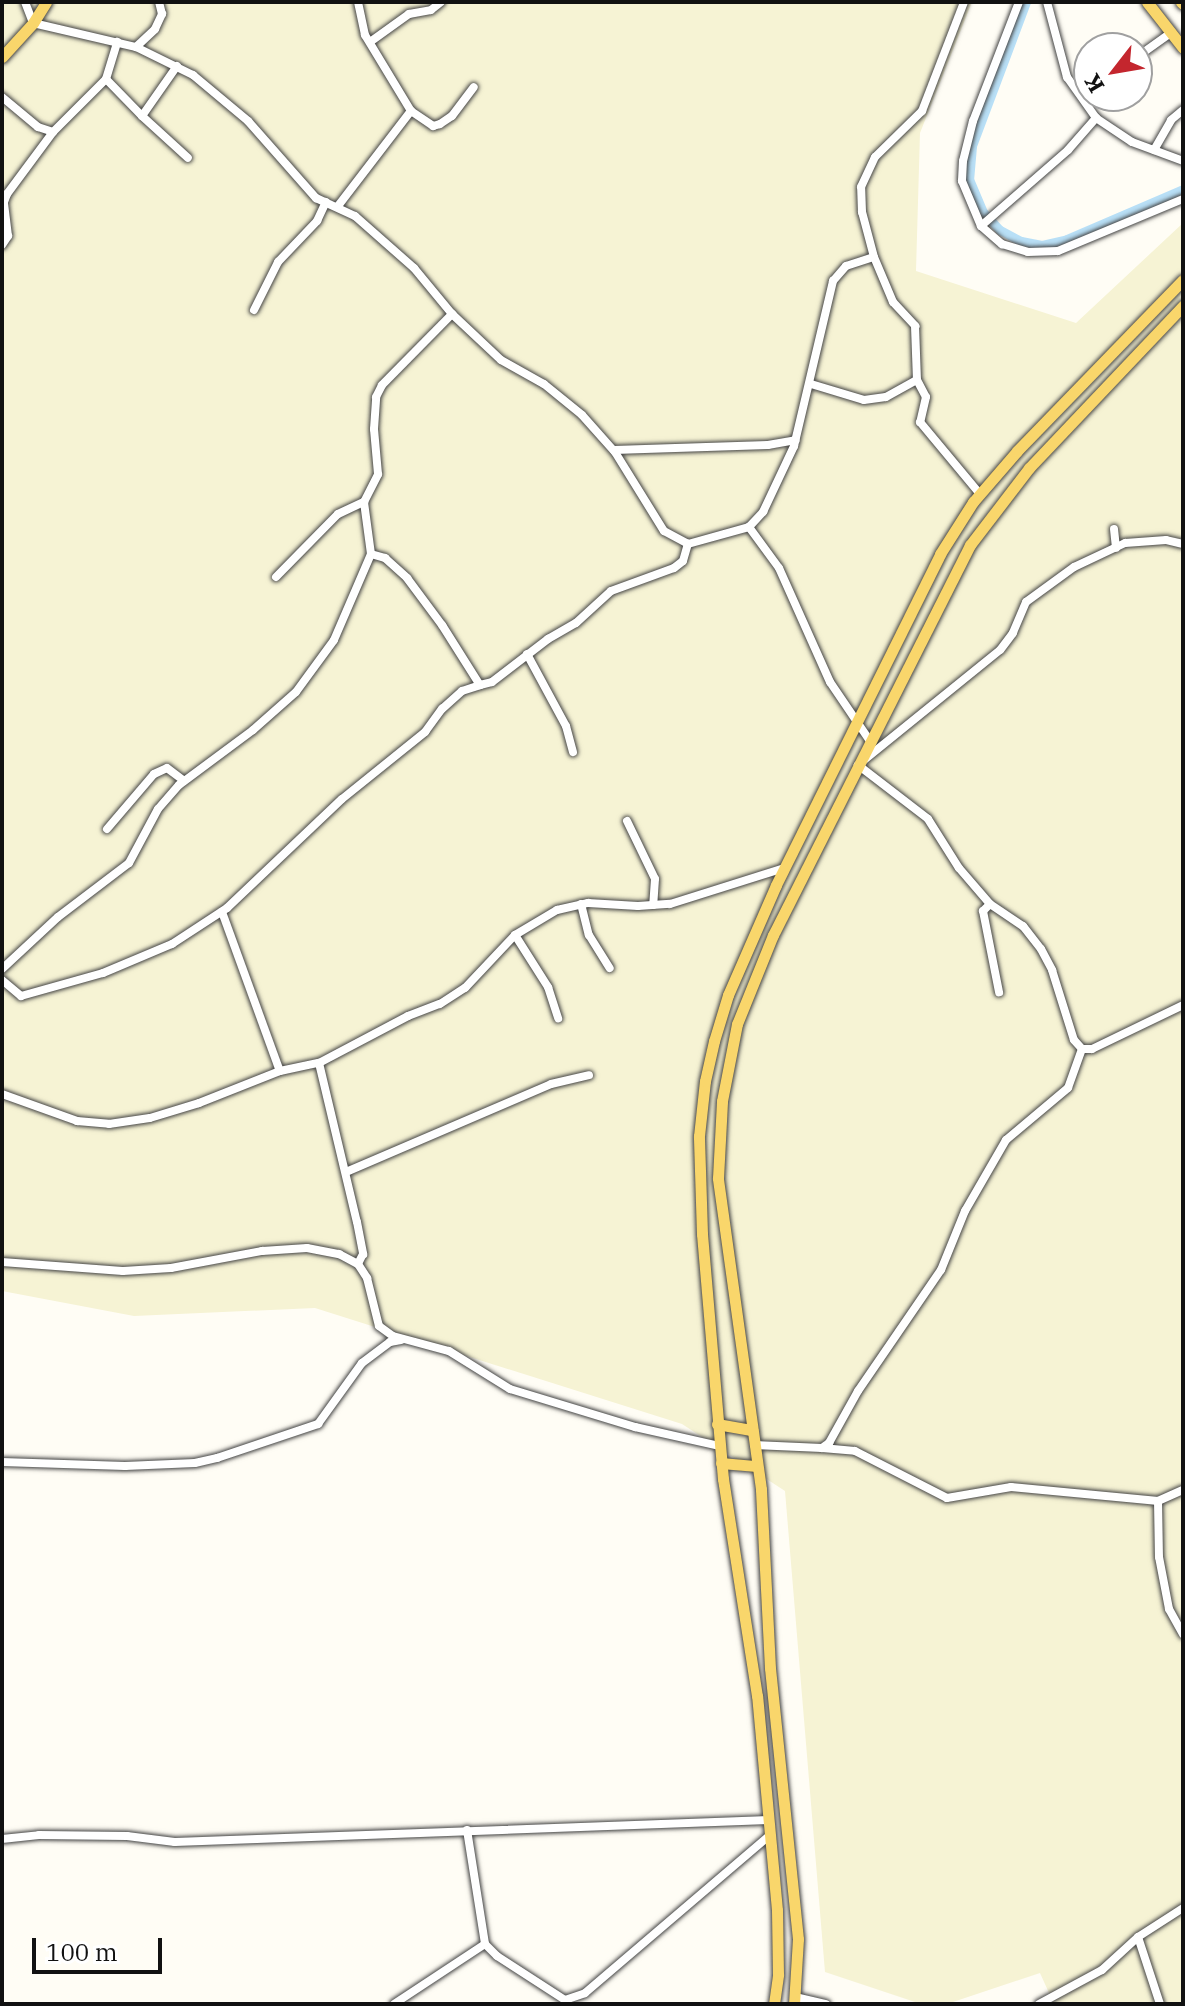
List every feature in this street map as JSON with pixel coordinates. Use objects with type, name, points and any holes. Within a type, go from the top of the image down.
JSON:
[{"type":"main road","points":[[2,57],[33,23],[46,2]]},
{"type":"main road","points":[[1147,2],[1183,48]]},
{"type":"main road","points":[[774,2004],[778,1974],[777,1910],[769,1820],[757,1696],[719,1446],[702,1234],[699,1136],[705,1081],[728,995],[785,868],[940,554],[980,494],[1183,280]]},
{"type":"main road","points":[[794,2000],[798,1939],[770,1668],[757,1466],[718,1178],[722,1101],[737,1024],[773,935],[970,545],[996,507],[1183,306]]},
{"type":"main road","points":[[717,1424],[752,1430]]},
{"type":"main road","points":[[721,1463],[757,1466]]},
{"type":"street","points":[[25,2],[33,23],[136,47],[193,75],[248,121],[316,198],[355,216],[414,268],[452,314],[501,360],[544,384],[582,415],[614,450],[655,522],[675,539],[688,544],[749,527],[763,512],[796,440],[833,281],[846,266],[874,257]]},
{"type":"street","points":[[136,47],[155,29],[162,14],[159,2]]},
{"type":"street","points":[[358,2],[370,42],[411,111],[433,126],[440,124],[452,116],[474,87]]},
{"type":"street","points":[[370,42],[409,14],[431,10],[441,2]]},
{"type":"street","points":[[964,2],[922,111],[875,157],[861,187],[862,212],[874,257],[893,302],[915,326],[917,380],[926,397],[920,422],[980,494]]},
{"type":"street","points":[[1019,2],[973,121],[963,161],[962,181],[1002,244],[1028,252],[1058,251],[1183,199]]},
{"type":"street","points":[[1045,3],[1073,88]]},
{"type":"street","points":[[1153,46],[1172,32]]},
{"type":"street","points":[[2,245],[8,236],[4,202],[7,194],[53,132],[106,79],[117,42]]},
{"type":"street","points":[[142,116],[177,66]]},
{"type":"street","points":[[106,79],[188,158]]},
{"type":"street","points":[[2,97],[38,127],[53,132]]},
{"type":"street","points":[[1154,150],[1171,120],[1183,110]]},
{"type":"street","points":[[338,206],[411,111]]},
{"type":"street","points":[[1091,112],[1132,142],[1183,161]]},
{"type":"street","points":[[986,222],[1068,150],[1096,118]]},
{"type":"street","points":[[254,310],[278,262],[317,221],[326,202]]},
{"type":"street","points":[[2,969],[58,917],[129,863],[158,809],[184,781],[253,730],[296,692],[334,640],[371,554],[364,502],[378,474],[374,429],[376,397],[382,385],[452,314]]},
{"type":"street","points":[[811,384],[864,400],[886,397],[917,380]]},
{"type":"street","points":[[614,450],[768,445],[796,440]]},
{"type":"street","points":[[276,577],[338,514],[364,502]]},
{"type":"street","points":[[749,527],[779,568],[830,682],[870,741]]},
{"type":"street","points":[[1114,529],[1116,548]]},
{"type":"street","points":[[1183,544],[1166,540],[1125,543],[1074,567],[1026,602],[1013,633],[1000,650],[858,765],[928,819],[959,868],[990,904],[1023,926],[1052,970],[1074,1040],[1082,1049],[1092,1049],[1183,1005]]},
{"type":"street","points":[[2,980],[21,996],[103,973],[172,944],[222,912],[360,783],[425,732],[442,709],[462,691],[492,682],[527,654],[576,623],[620,585],[674,568],[683,561],[688,544]]},
{"type":"street","points":[[371,554],[385,558],[407,578],[442,625],[480,685]]},
{"type":"street","points":[[527,654],[566,726],[573,752]]},
{"type":"street","points":[[107,829],[154,774],[167,768],[184,781]]},
{"type":"street","points":[[627,821],[655,879],[653,905]]},
{"type":"street","points":[[2,1094],[77,1121],[109,1124],[150,1118],[199,1103],[280,1071],[319,1063],[465,988],[515,935],[557,910],[581,904],[653,905],[688,900],[785,868]]},
{"type":"street","points":[[581,904],[589,935],[610,968]]},
{"type":"street","points":[[990,904],[983,911],[999,992]]},
{"type":"street","points":[[222,912],[280,1071]]},
{"type":"street","points":[[515,935],[548,987],[558,1018]]},
{"type":"street","points":[[822,1448],[941,1270],[965,1211],[1006,1140],[1068,1088],[1082,1049]]},
{"type":"street","points":[[319,1063],[363,1254],[358,1264]]},
{"type":"street","points":[[346,1172],[551,1084],[589,1075]]},
{"type":"street","points":[[2,1262],[123,1271],[171,1268],[262,1251],[307,1248],[339,1254],[358,1264],[367,1278],[379,1326],[402,1340],[449,1351],[510,1389],[635,1427],[719,1446]]},
{"type":"street","points":[[2,1462],[125,1466],[195,1463],[217,1458],[318,1424],[362,1363],[390,1342],[402,1340]]},
{"type":"street","points":[[754,1445],[855,1451],[947,1498],[1011,1487],[1158,1501],[1183,1490]]},
{"type":"street","points":[[1158,1501],[1159,1557],[1169,1609],[1183,1634]]},
{"type":"street","points":[[2,1839],[112,1836],[175,1842],[769,1820]]},
{"type":"street","points":[[467,1830],[485,1944],[554,1996],[575,1999],[770,1835]]},
{"type":"street","points":[[1041,2004],[1102,1970],[1138,1937],[1183,1908]]},
{"type":"street","points":[[1138,1937],[1160,2004]]},
{"type":"street","points":[[394,2004],[485,1944]]},
{"type":"street","points":[[794,2000],[826,2004]]},
{"type":"shaded area","points":[[2,2],[972,2],[920,133],[916,271],[1076,323],[1183,223],[1183,2004],[1054,2004],[1040,1973],[947,2004],[921,2004],[825,1972],[785,1491],[682,1424],[315,1308],[134,1316],[2,1291]]},
{"type":"waterway","points":[[1026,2],[972,146],[969,179],[983,212],[1000,230],[1021,241],[1042,245],[1067,239],[1183,189]]}]
